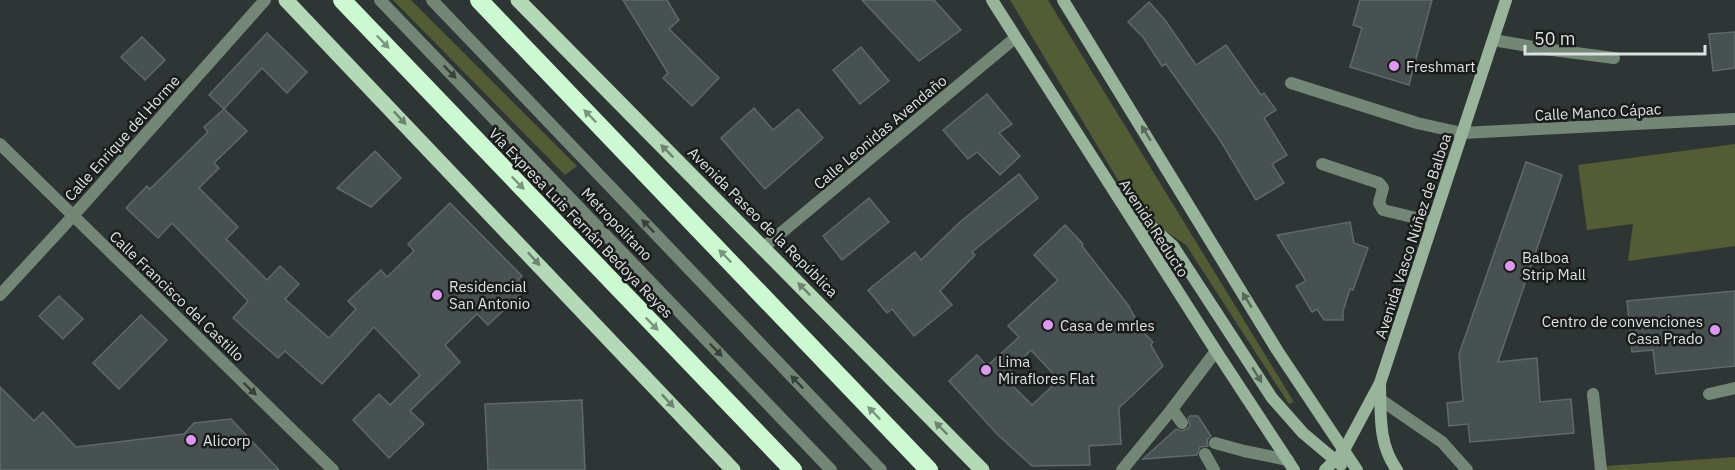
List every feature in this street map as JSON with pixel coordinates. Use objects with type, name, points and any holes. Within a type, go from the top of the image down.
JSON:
[{"type":"highway","name":"Vía Expresa Luis Fernán Bedoya Reyes","points":[[342,0],[794,470]]},
{"type":"highway","points":[[479,0],[929,470]]},
{"type":"main road","points":[[286,0],[733,470]]},
{"type":"main road","name":"Avenida Paseo de la República","points":[[518,0],[982,470]]},
{"type":"main road","name":"Avenida Reducto","points":[[992,0],[1291,465]]},
{"type":"main road","points":[[1063,0],[1277,350],[1339,457],[1350,470]]},
{"type":"main road","name":"Avenida Vasco Núñez de Balboa","points":[[1325,470],[1339,457],[1380,383],[1506,0]]},
{"type":"main road","points":[[1131,219],[1154,229],[1173,246],[1272,398],[1303,433],[1357,470]]},
{"type":"main road","points":[[1380,383],[1381,432],[1384,446],[1397,470]]},
{"type":"street","name":"Calle Enrique del Horme","points":[[0,295],[265,0]]},
{"type":"street","name":"Metropolitano","points":[[380,0],[831,470]]},
{"type":"street","name":"Metropolitano","points":[[432,0],[881,470]]},
{"type":"street","name":"Calle Leonidas Avendaño","points":[[763,248],[1015,38]]},
{"type":"street","points":[[1493,40],[1614,58]]},
{"type":"street","name":"Calle Manco Cápac","points":[[1291,83],[1417,123],[1462,133],[1735,119]]},
{"type":"street","name":"Calle Francisco del Castillo","points":[[0,144],[333,470]]},
{"type":"street","points":[[1322,164],[1379,183],[1383,188],[1380,203],[1383,210],[1433,222]]},
{"type":"street","points":[[1122,470],[1216,351]]},
{"type":"street","points":[[1708,394],[1735,388]]},
{"type":"street","points":[[1593,394],[1601,470]]},
{"type":"street","points":[[1381,400],[1442,442],[1467,470]]},
{"type":"street","points":[[1172,409],[1182,423]]},
{"type":"street","points":[[1215,443],[1291,465]]},
{"type":"street","points":[[1205,454],[1214,470]]},
{"type":"green space","points":[[393,0],[411,0],[577,166],[565,175]]},
{"type":"green space","points":[[1010,0],[1048,0],[1294,402],[1289,404],[1186,245],[1137,212]]},
{"type":"green space","points":[[1735,144],[1735,246],[1628,261],[1633,224],[1587,230],[1578,165]]},
{"type":"green space","points":[[1735,457],[1735,470],[1607,470],[1606,466]]},
{"type":"building","points":[[623,0],[667,0],[679,20],[669,29],[719,78],[692,106],[663,78],[668,73]]},
{"type":"building","points":[[862,0],[934,0],[961,30],[919,61]]},
{"type":"building","points":[[1360,0],[1432,0],[1409,85],[1350,67],[1362,28],[1353,25]]},
{"type":"building","points":[[1149,2],[1165,20],[1196,65],[1226,45],[1261,95],[1264,93],[1276,110],[1264,118],[1287,155],[1272,164],[1284,183],[1256,200],[1220,140],[1166,64],[1162,66],[1143,37],[1128,22]]},
{"type":"building","points":[[1735,32],[1735,68],[1713,71],[1709,34]]},
{"type":"building","points":[[267,33],[307,72],[287,93],[262,68],[224,109],[209,95]]},
{"type":"building","points":[[142,37],[165,60],[145,80],[121,57]]},
{"type":"building","points":[[861,47],[889,81],[860,104],[833,70]]},
{"type":"building","points":[[987,94],[1012,124],[999,133],[1020,156],[1000,175],[977,152],[968,159],[943,130]]},
{"type":"building","points":[[754,108],[773,130],[798,109],[823,138],[765,189],[721,138]]},
{"type":"building","points":[[224,109],[247,131],[214,163],[219,168],[199,188],[238,227],[226,239],[267,280],[280,266],[299,284],[285,299],[329,338],[356,309],[348,301],[381,270],[387,277],[414,251],[408,244],[450,203],[522,276],[518,280],[526,289],[488,325],[477,314],[445,345],[460,362],[410,411],[424,424],[389,458],[353,420],[379,394],[390,405],[420,375],[374,327],[322,384],[285,351],[278,358],[233,318],[248,301],[172,223],[158,238],[126,208],[147,186],[150,189],[208,132],[204,127]]},
{"type":"building","points":[[375,151],[401,178],[371,207],[337,188]]},
{"type":"building","points":[[1526,162],[1562,175],[1498,362],[1537,358],[1540,402],[1571,399],[1574,433],[1470,442],[1468,424],[1449,426],[1447,403],[1463,401],[1459,354]]},
{"type":"building","points":[[1019,174],[1038,198],[972,252],[975,255],[940,291],[952,305],[914,336],[892,309],[887,313],[868,290],[915,252],[921,260],[960,222]]},
{"type":"building","points":[[869,198],[889,222],[842,260],[823,236]]},
{"type":"building","points":[[1350,222],[1354,243],[1368,248],[1353,290],[1350,289],[1343,311],[1343,320],[1324,320],[1317,309],[1312,312],[1296,286],[1306,281],[1277,235]]},
{"type":"building","points":[[1065,225],[1083,244],[1082,246],[1128,305],[1143,332],[1153,342],[1151,345],[1163,366],[1119,408],[1121,444],[1089,446],[1090,465],[1032,466],[997,434],[949,381],[977,355],[987,366],[1019,337],[1008,326],[1058,280],[1034,255]],"holes":[[[1031,350],[1059,380],[1032,405],[1004,377]]]},
{"type":"building","points":[[1735,291],[1735,366],[1656,374],[1653,350],[1632,352],[1627,301]]},
{"type":"building","points":[[59,296],[83,319],[63,339],[39,316]]},
{"type":"building","points":[[141,315],[167,340],[119,389],[93,363]]},
{"type":"building","name":"Alicorp","points":[[0,387],[34,421],[43,412],[76,447],[184,434],[194,423],[231,419],[279,470],[0,470]]},
{"type":"building","points":[[582,400],[585,470],[488,470],[485,404]]},
{"type":"building","points":[[1198,416],[1211,436],[1207,440],[1208,446],[1200,447],[1197,455],[1143,459],[1176,429],[1182,431],[1187,429],[1190,426],[1188,418]]},
{"type":"place","name":"Freshmart","points":[[1394,66]]},
{"type":"place","name":"Balboa Strip Mall","points":[[1510,266]]},
{"type":"place","name":"Residencial San Antonio","points":[[437,295]]},
{"type":"place","name":"Casa de mrles","points":[[1048,325]]},
{"type":"place","name":"Centro de convenciones Casa Prado","points":[[1715,330]]},
{"type":"place","name":"Lima Miraflores Flat","points":[[986,370]]},
{"type":"place","name":"Alicorp","points":[[191,440]]}]
